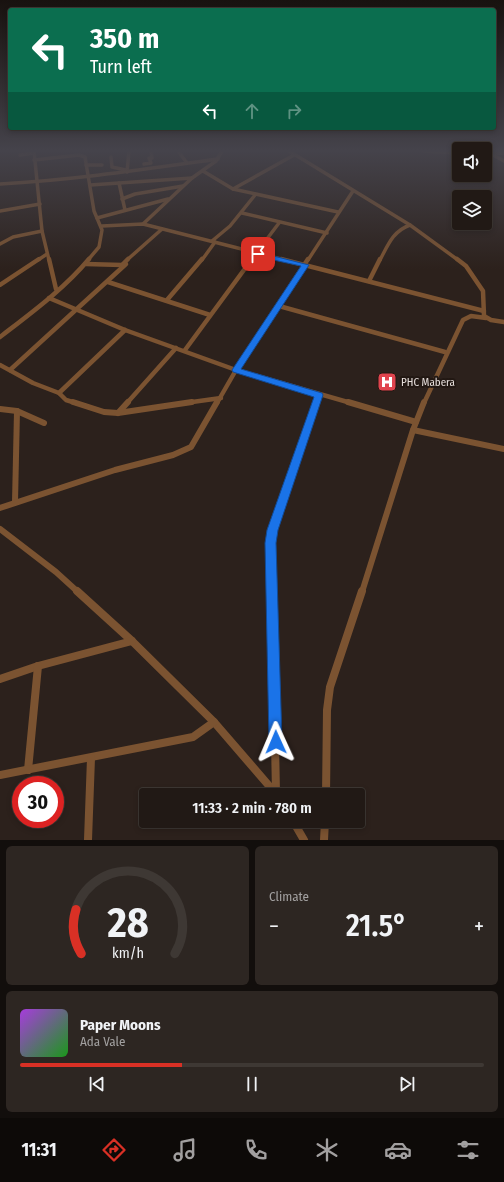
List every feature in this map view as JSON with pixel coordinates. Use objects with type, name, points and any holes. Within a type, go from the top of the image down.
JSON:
[{"type":"street","points":[[38,190],[42,231],[56,290]]},
{"type":"street","points":[[0,337],[49,298],[86,264],[99,247],[102,226],[97,218],[91,190]]},
{"type":"street","points":[[120,190],[126,210]]},
{"type":"street","points":[[122,199],[135,194],[158,190]]},
{"type":"street","points":[[143,224],[179,190]]},
{"type":"street","points":[[238,190],[338,212]]},
{"type":"street","points":[[0,508],[115,470],[182,452],[191,447],[236,370],[353,191],[410,225],[454,256],[473,274],[483,291],[484,311],[486,318]]},
{"type":"street","points":[[167,300],[196,268],[213,241],[242,213],[255,194]]},
{"type":"street","points":[[97,218],[170,198]]},
{"type":"street","points":[[0,211],[40,204]]},
{"type":"street","points":[[242,213],[326,233]]},
{"type":"street","points":[[185,350],[210,315],[258,254],[279,223]]},
{"type":"street","points":[[102,226],[143,224],[484,311]]},
{"type":"street","points":[[369,281],[393,235],[402,228],[410,225]]},
{"type":"street","points":[[122,265],[162,229]]},
{"type":"street","points":[[0,239],[42,231]]},
{"type":"street","points":[[0,244],[14,237]]},
{"type":"street","points":[[0,285],[47,254]]},
{"type":"street","points":[[10,370],[77,311],[126,264],[86,264]]},
{"type":"street","points":[[108,282],[210,315]]},
{"type":"street","points":[[49,298],[125,330],[185,350],[236,370],[416,422]]},
{"type":"street","points":[[279,306],[445,352]]},
{"type":"street","points":[[326,788],[327,710],[330,687],[396,488],[416,422],[445,352],[462,320],[471,316],[504,322]]},
{"type":"street","points":[[59,393],[125,330]]},
{"type":"street","points":[[118,412],[176,348]]},
{"type":"street","points":[[0,365],[33,383],[59,393],[66,400],[104,412],[118,412],[221,398]]},
{"type":"street","points":[[277,788],[271,543],[272,530],[319,395]]},
{"type":"street","points":[[0,409],[17,410],[44,423]]},
{"type":"street","points":[[15,502],[17,410]]},
{"type":"street","points":[[413,430],[504,449]]},
{"type":"street","points":[[0,529],[56,572],[132,641],[214,722],[272,788]]},
{"type":"street","points":[[0,678],[38,666],[132,641]]},
{"type":"street","points":[[28,770],[38,666]]},
{"type":"street","points":[[0,775],[193,737],[214,722]]},
{"type":"street","points":[[88,840],[91,758]]},
{"type":"street","points":[[297,828],[304,840]]},
{"type":"street","points":[[324,840],[325,828]]},
{"type":"place","name":"PHC Mabera","points":[[387,382]]},
{"type":"route","points":[[258,254],[306,265],[236,370],[319,395],[272,530],[271,543],[276,742]]}]
